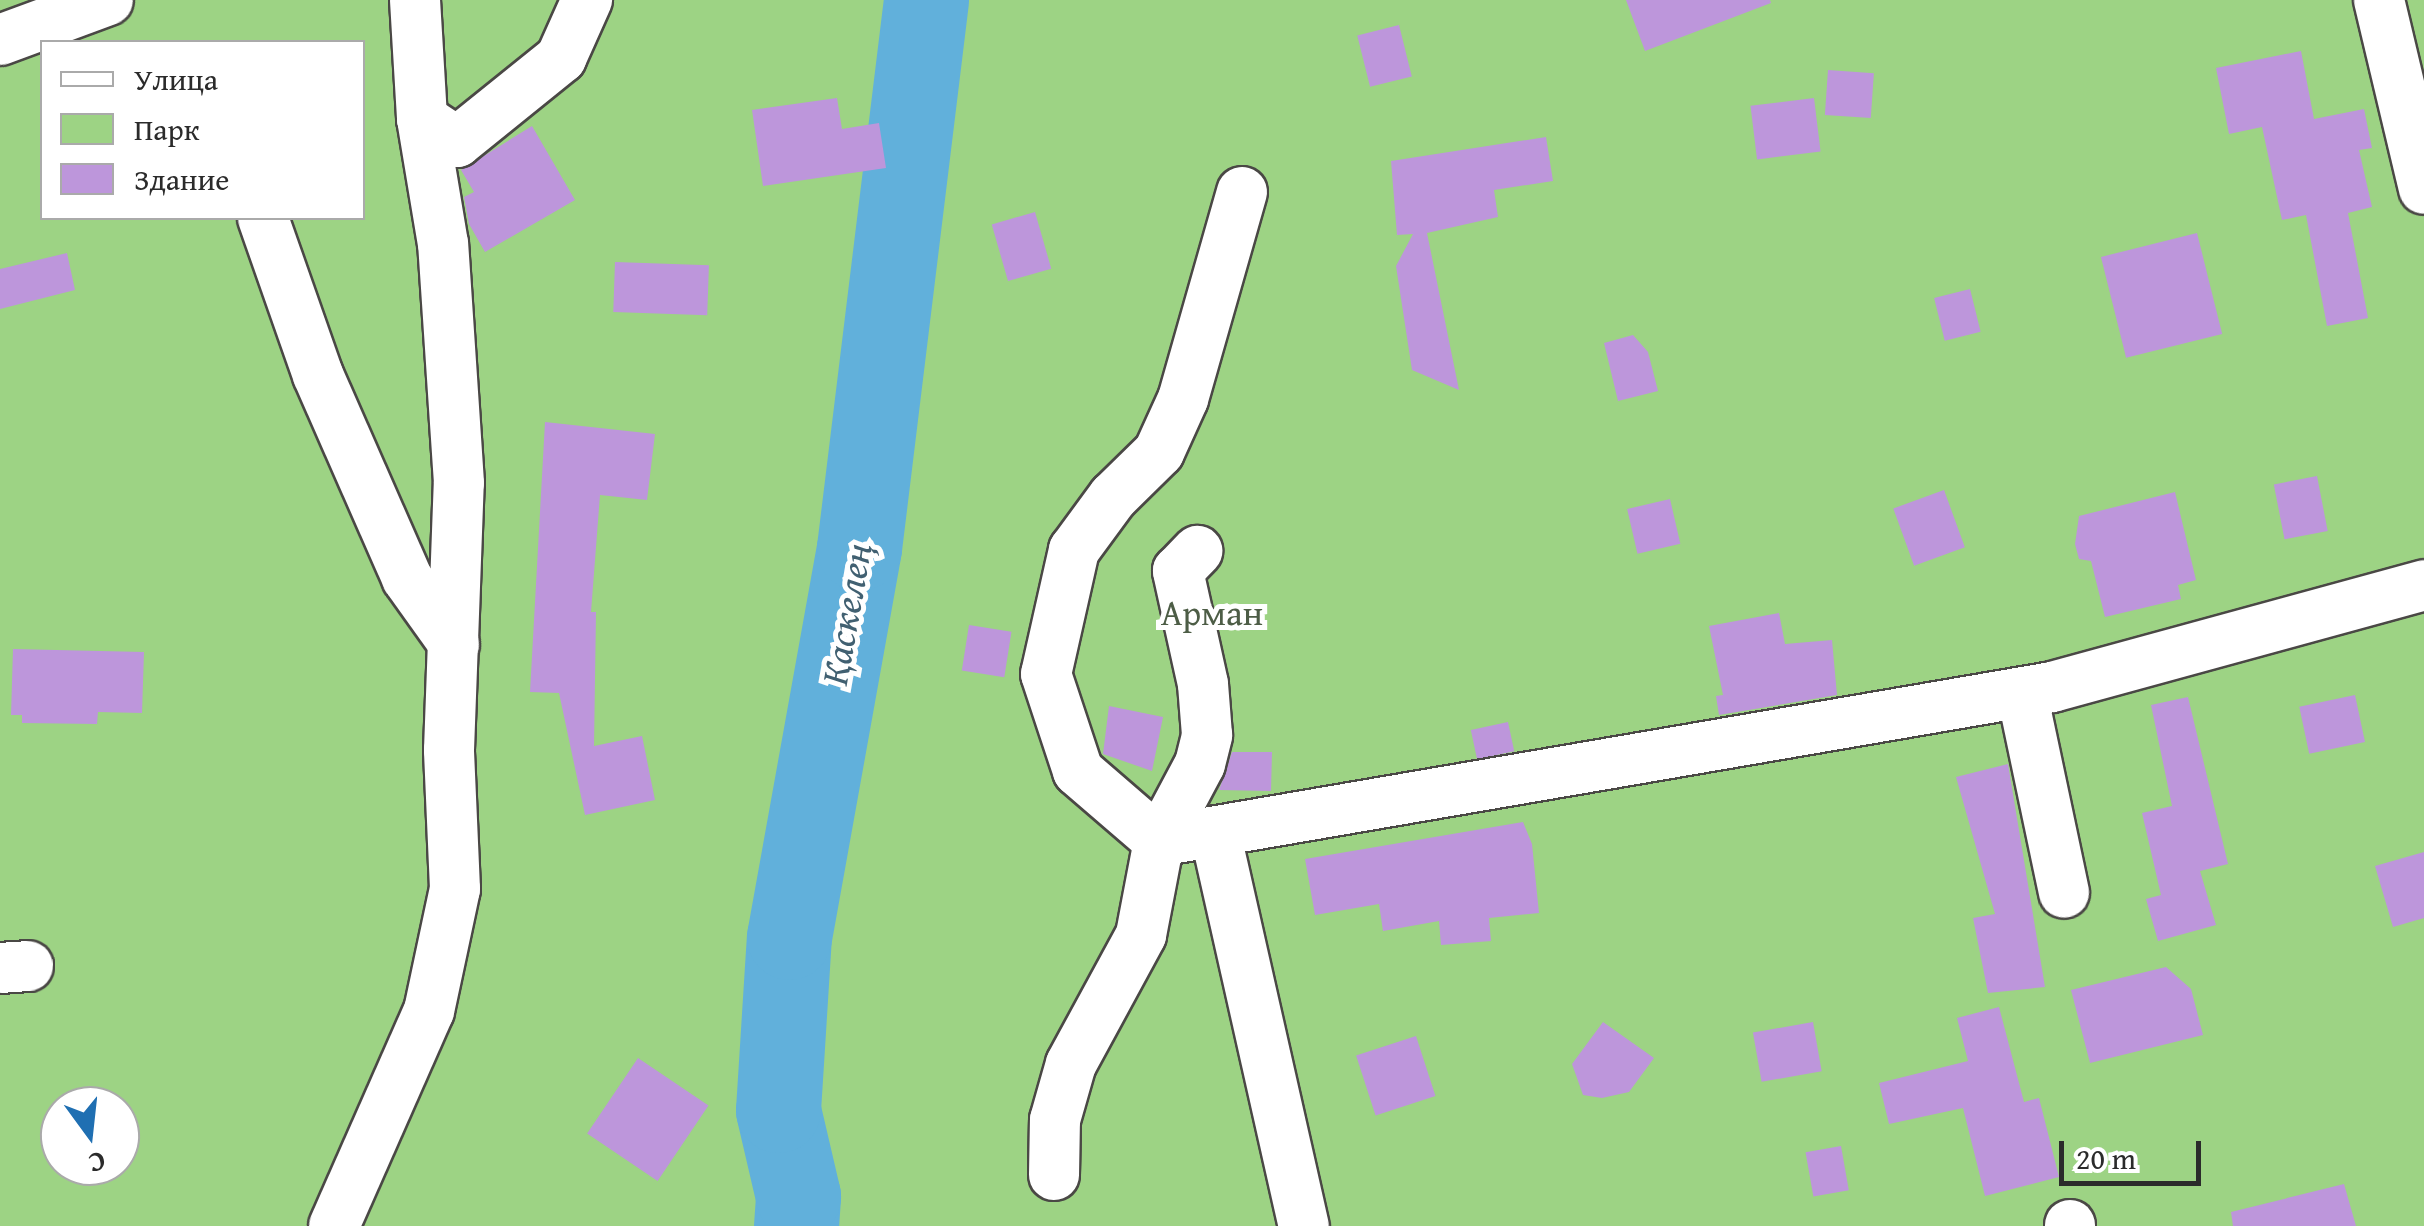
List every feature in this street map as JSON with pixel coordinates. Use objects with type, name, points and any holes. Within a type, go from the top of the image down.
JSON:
[{"type":"street","points":[[12,41],[108,0]]},
{"type":"street","points":[[334,1226],[429,1011],[455,889],[449,750],[460,484],[443,244],[422,119],[415,0]]},
{"type":"street","points":[[422,119],[457,142],[561,58],[587,0]]},
{"type":"street","points":[[2380,0],[2424,189]]},
{"type":"street","points":[[1242,192],[1183,399],[1159,452],[1113,497],[1074,550],[1046,674],[1078,771],[1159,841],[2022,693],[2424,586]]},
{"type":"street","points":[[265,220],[318,375],[408,578],[454,644]]},
{"type":"street","points":[[1054,1174],[1055,1120],[1071,1064],[1142,935],[1159,841],[1193,785],[1207,734],[1178,570],[1197,551]]},
{"type":"street","points":[[2022,693],[2064,893]]},
{"type":"street","points":[[1215,832],[1304,1226]]},
{"type":"green space","name":"Арман","points":[[0,0],[2424,0],[2424,1226],[0,1226]]},
{"type":"building","points":[[1626,0],[1770,0],[1771,3],[1645,51]]},
{"type":"building","points":[[1399,25],[1412,76],[1370,87],[1357,35]]},
{"type":"building","points":[[2301,51],[2314,119],[2364,109],[2372,148],[2359,150],[2372,207],[2348,213],[2368,318],[2327,326],[2306,215],[2282,220],[2262,127],[2229,134],[2216,68]]},
{"type":"building","points":[[1828,70],[1874,73],[1871,118],[1825,115]]},
{"type":"building","points":[[837,98],[842,129],[879,123],[886,168],[763,186],[752,110]]},
{"type":"building","points":[[1814,98],[1821,152],[1757,159],[1750,106]]},
{"type":"building","points":[[532,126],[575,200],[485,252],[469,224],[464,197],[474,192],[461,170]]},
{"type":"building","points":[[1546,137],[1553,181],[1494,190],[1498,217],[1427,233],[1459,390],[1412,370],[1396,266],[1413,234],[1397,235],[1391,161]]},
{"type":"building","points":[[1035,212],[1051,269],[1008,281],[992,224]]},
{"type":"building","points":[[2197,233],[2222,334],[2126,358],[2101,257]]},
{"type":"building","points":[[67,253],[75,290],[0,309],[0,269]]},
{"type":"building","points":[[615,262],[709,265],[707,315],[613,312]]},
{"type":"building","points":[[1970,289],[1981,332],[1945,341],[1934,298]]},
{"type":"building","points":[[1633,335],[1648,352],[1658,391],[1618,401],[1604,343]]},
{"type":"building","points":[[545,422],[655,434],[647,500],[600,495],[591,612],[596,612],[594,746],[642,736],[655,800],[585,815],[559,693],[530,692]]},
{"type":"building","points":[[2317,476],[2328,531],[2284,539],[2274,484]]},
{"type":"building","points":[[1944,490],[1965,547],[1914,566],[1893,508]]},
{"type":"building","points":[[2175,492],[2196,580],[2178,585],[2181,599],[2105,617],[2091,561],[2079,559],[2075,544],[2079,516]]},
{"type":"building","points":[[1670,499],[1680,544],[1637,554],[1627,509]]},
{"type":"building","points":[[1779,613],[1785,644],[1832,640],[1837,695],[1719,715],[1716,696],[1723,695],[1709,626]]},
{"type":"building","points":[[969,625],[1011,632],[1004,677],[962,670]]},
{"type":"building","points":[[13,649],[144,652],[142,713],[98,712],[97,724],[22,723],[22,715],[11,715]]},
{"type":"building","points":[[2355,695],[2365,742],[2309,754],[2299,707]]},
{"type":"building","points":[[2188,697],[2228,864],[2200,871],[2216,925],[2158,941],[2146,899],[2161,895],[2142,813],[2172,806],[2151,705]]},
{"type":"building","points":[[1109,706],[1163,717],[1152,771],[1103,754]]},
{"type":"building","points":[[1508,722],[1514,751],[1477,759],[1471,730]]},
{"type":"building","points":[[1232,752],[1272,752],[1271,791],[1219,790]]},
{"type":"building","points":[[2008,764],[2045,987],[1988,993],[1973,918],[1995,914],[1956,777]]},
{"type":"building","points":[[1523,822],[1532,844],[1539,913],[1489,918],[1491,941],[1441,945],[1439,921],[1383,931],[1379,904],[1315,915],[1305,859]]},
{"type":"building","points":[[2424,852],[2424,918],[2393,927],[2375,866]]},
{"type":"building","points":[[2166,967],[2191,989],[2203,1035],[2090,1063],[2071,990]]},
{"type":"building","points":[[1999,1007],[2024,1102],[2039,1098],[2059,1177],[1985,1196],[1963,1108],[1889,1124],[1879,1083],[1968,1061],[1957,1018]]},
{"type":"building","points":[[1603,1022],[1654,1058],[1629,1092],[1602,1098],[1583,1095],[1572,1064]]},
{"type":"building","points":[[1813,1022],[1822,1071],[1762,1082],[1753,1033]]},
{"type":"building","points":[[1416,1036],[1435,1096],[1376,1115],[1356,1055]]},
{"type":"building","points":[[638,1058],[708,1106],[658,1181],[587,1133]]},
{"type":"building","points":[[1841,1146],[1849,1190],[1813,1197],[1806,1152]]},
{"type":"building","points":[[2344,1184],[2356,1226],[2233,1226],[2231,1212]]},
{"type":"waterway","name":"Қаскелең","points":[[796,1226],[798,1196],[778,1110],[789,937],[859,548],[926,0]]}]
